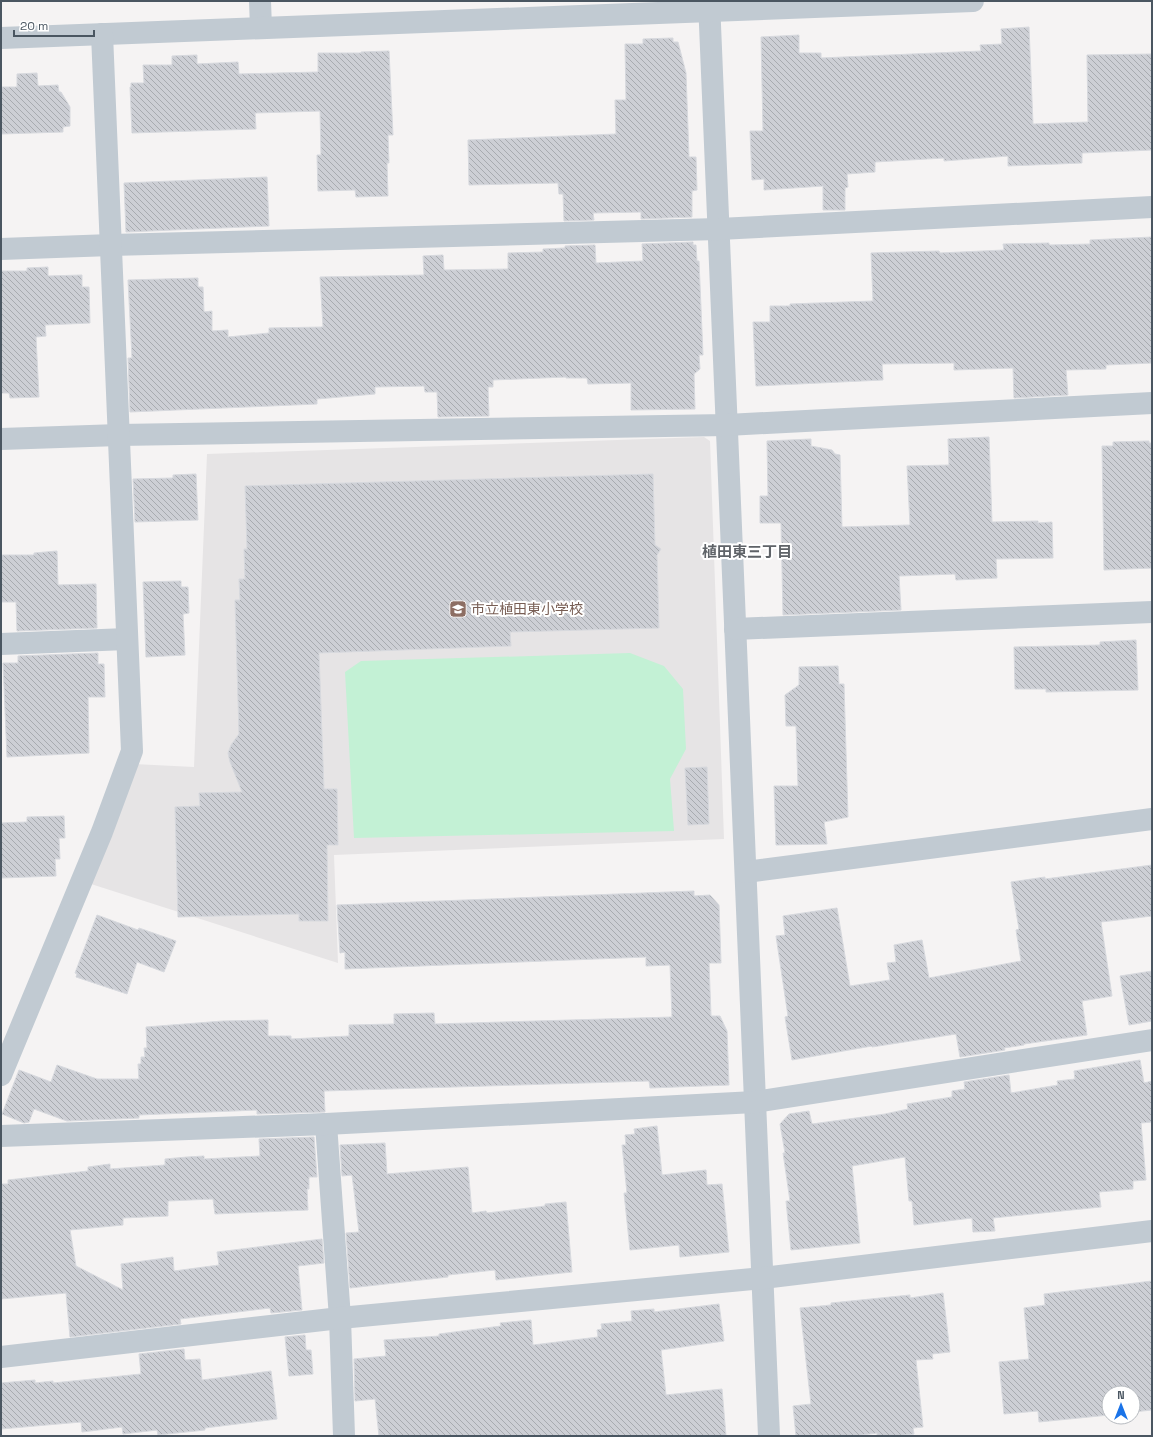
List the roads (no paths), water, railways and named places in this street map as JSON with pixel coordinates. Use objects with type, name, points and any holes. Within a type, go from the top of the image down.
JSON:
[{"type":"street","points":[[260,1],[261,28]]},
{"type":"street","points":[[1,38],[261,28],[709,6],[973,1]]},
{"type":"street","points":[[709,6],[770,1436]]},
{"type":"street","points":[[1,1075],[102,832],[132,751],[102,34]]},
{"type":"street","points":[[1,249],[719,229],[1152,207]]},
{"type":"street","points":[[1,439],[119,435],[727,425],[1152,403]]},
{"type":"street","points":[[735,629],[1152,612]]},
{"type":"street","points":[[1,644],[127,639]]},
{"type":"street","points":[[746,872],[1152,819]]},
{"type":"street","points":[[1,1136],[326,1124],[755,1102],[1152,1040]]},
{"type":"street","points":[[326,1124],[340,1318],[344,1436]]},
{"type":"street","points":[[1,1357],[340,1318],[763,1278],[1152,1231]]},
{"type":"place","name":"市立植田東小学校","points":[[458,609]]},
{"type":"district","name":"植田東三丁目","points":[[747,551]]}]
